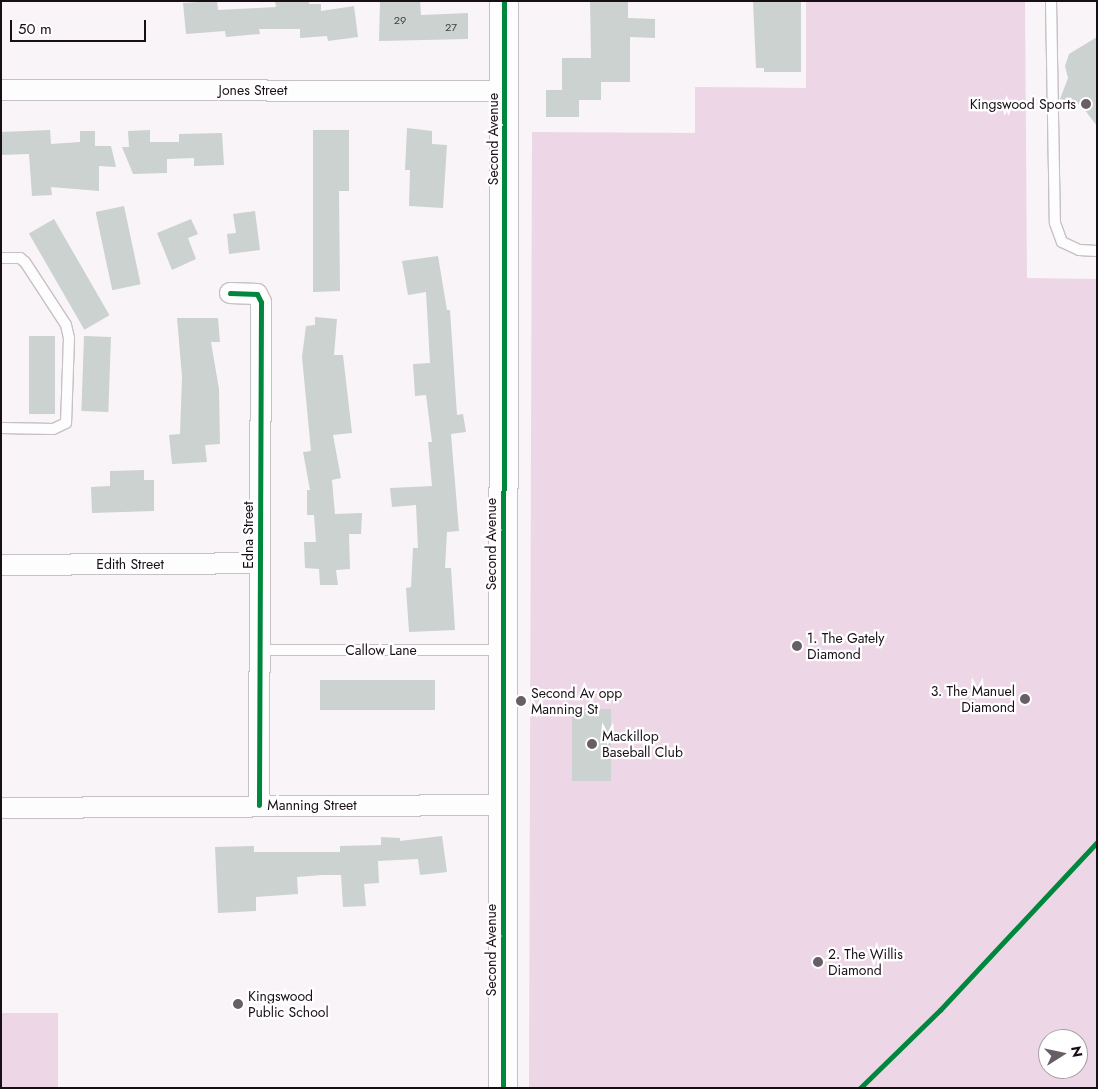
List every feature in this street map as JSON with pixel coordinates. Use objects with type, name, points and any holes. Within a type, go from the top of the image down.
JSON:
[{"type":"street","name":"Second Avenue","points":[[503,1088],[504,1]]},
{"type":"street","name":"Jones Street","points":[[1,90],[504,91]]},
{"type":"street","name":"Edna Street","points":[[230,293],[255,293],[261,298],[259,805]]},
{"type":"street","name":"Edith Street","points":[[1,565],[259,563]]},
{"type":"street","name":"Manning Street","points":[[1,808],[503,805]]},
{"type":"lane","points":[[1052,1],[1055,223],[1062,242],[1079,250],[1097,251]]},
{"type":"lane","points":[[1,258],[20,258],[25,262],[66,326],[69,338],[66,423],[53,429],[1,428]]},
{"type":"lane","name":"Callow Lane","points":[[259,650],[502,650]]},
{"type":"shaded area","points":[[806,1],[1025,1],[1027,278],[1097,279],[1097,1088],[529,1088],[532,132],[695,133],[695,87],[806,88]]},
{"type":"shaded area","points":[[1,1013],[58,1013],[58,1088],[1,1088]]},
{"type":"building","points":[[217,1],[218,10],[276,7],[275,1],[309,1],[309,4],[321,4],[321,11],[354,6],[358,37],[328,41],[327,36],[300,38],[300,29],[259,29],[260,34],[226,37],[225,31],[186,34],[183,3]]},
{"type":"building","points":[[380,1],[420,1],[421,15],[468,13],[468,39],[379,41]]},
{"type":"building","points":[[590,1],[628,1],[628,18],[655,19],[655,38],[630,37],[630,82],[601,82],[601,100],[579,100],[579,117],[546,117],[546,90],[562,90],[562,58],[591,58]]},
{"type":"building","points":[[753,1],[801,1],[801,72],[764,72],[764,68],[756,68]]},
{"type":"building","name":"Kingswood Sports","points":[[1097,37],[1097,126],[1081,105],[1060,99],[1068,78],[1065,66],[1069,54]]},
{"type":"building","points":[[407,128],[432,131],[432,144],[447,145],[443,208],[409,206],[410,170],[405,170]]},
{"type":"building","points":[[50,130],[51,144],[80,142],[80,131],[95,131],[95,146],[111,146],[116,167],[99,166],[99,191],[51,187],[52,195],[32,196],[29,154],[1,155],[1,132]]},
{"type":"building","points":[[150,130],[150,142],[179,142],[179,134],[222,133],[224,165],[194,166],[194,158],[167,159],[167,173],[133,174],[122,147],[129,147],[128,131]]},
{"type":"building","points":[[313,130],[349,130],[349,191],[339,191],[340,291],[313,292]]},
{"type":"building","points":[[124,206],[141,284],[112,290],[96,212]]},
{"type":"building","points":[[255,211],[260,250],[229,254],[227,234],[236,233],[233,214]]},
{"type":"building","points":[[54,219],[110,315],[84,330],[29,234]]},
{"type":"building","points":[[191,219],[198,234],[188,238],[196,259],[172,270],[157,233]]},
{"type":"building","points":[[438,256],[447,310],[450,310],[457,415],[463,414],[466,432],[451,434],[459,531],[447,532],[445,568],[451,568],[455,630],[409,632],[406,588],[411,587],[413,548],[418,548],[416,505],[392,507],[390,488],[432,486],[428,442],[432,442],[426,395],[415,396],[413,364],[430,363],[426,292],[408,295],[402,261]]},
{"type":"building","points":[[315,317],[337,319],[334,355],[343,355],[352,433],[333,435],[341,478],[332,480],[335,514],[362,513],[361,534],[349,534],[350,569],[336,570],[338,585],[320,585],[319,569],[305,568],[304,542],[316,542],[314,515],[307,515],[307,490],[310,490],[303,452],[311,451],[302,357],[306,326],[315,325]]},
{"type":"building","points":[[177,318],[218,318],[220,342],[211,342],[219,389],[220,444],[205,445],[207,462],[172,464],[169,435],[180,434],[182,377]]},
{"type":"building","points":[[29,336],[55,336],[55,414],[29,414]]},
{"type":"building","points":[[84,336],[111,337],[108,412],[81,411]]},
{"type":"building","points":[[144,470],[144,480],[154,480],[154,511],[92,513],[91,487],[110,486],[110,471]]},
{"type":"building","points":[[320,680],[435,680],[435,710],[320,710]]},
{"type":"building","points":[[572,709],[611,709],[611,781],[572,781]]},
{"type":"building","points":[[442,836],[447,872],[420,875],[418,859],[378,861],[379,883],[364,884],[366,906],[343,907],[341,875],[322,875],[297,877],[298,894],[256,897],[256,911],[218,913],[215,847],[254,846],[254,852],[340,852],[340,846],[381,845],[381,837],[400,838],[400,841]]},
{"type":"cycle path","points":[[503,1088],[504,1]]},
{"type":"cycle path","points":[[230,293],[257,294],[261,302],[259,805]]},
{"type":"cycle path","points":[[860,1088],[940,1010],[1097,842]]},
{"type":"place","name":"Kingswood Sports","points":[[1086,104]]},
{"type":"place","name":"1. The Gately Diamond","points":[[797,646]]},
{"type":"place","name":"3. The Manuel Diamond","points":[[1025,699]]},
{"type":"place","name":"Second Av opp Manning St","points":[[521,701]]},
{"type":"place","name":"Mackillop Baseball Club","points":[[592,744]]},
{"type":"place","name":"2. The Willis Diamond","points":[[818,962]]},
{"type":"place","name":"Kingswood Public School","points":[[238,1004]]}]
